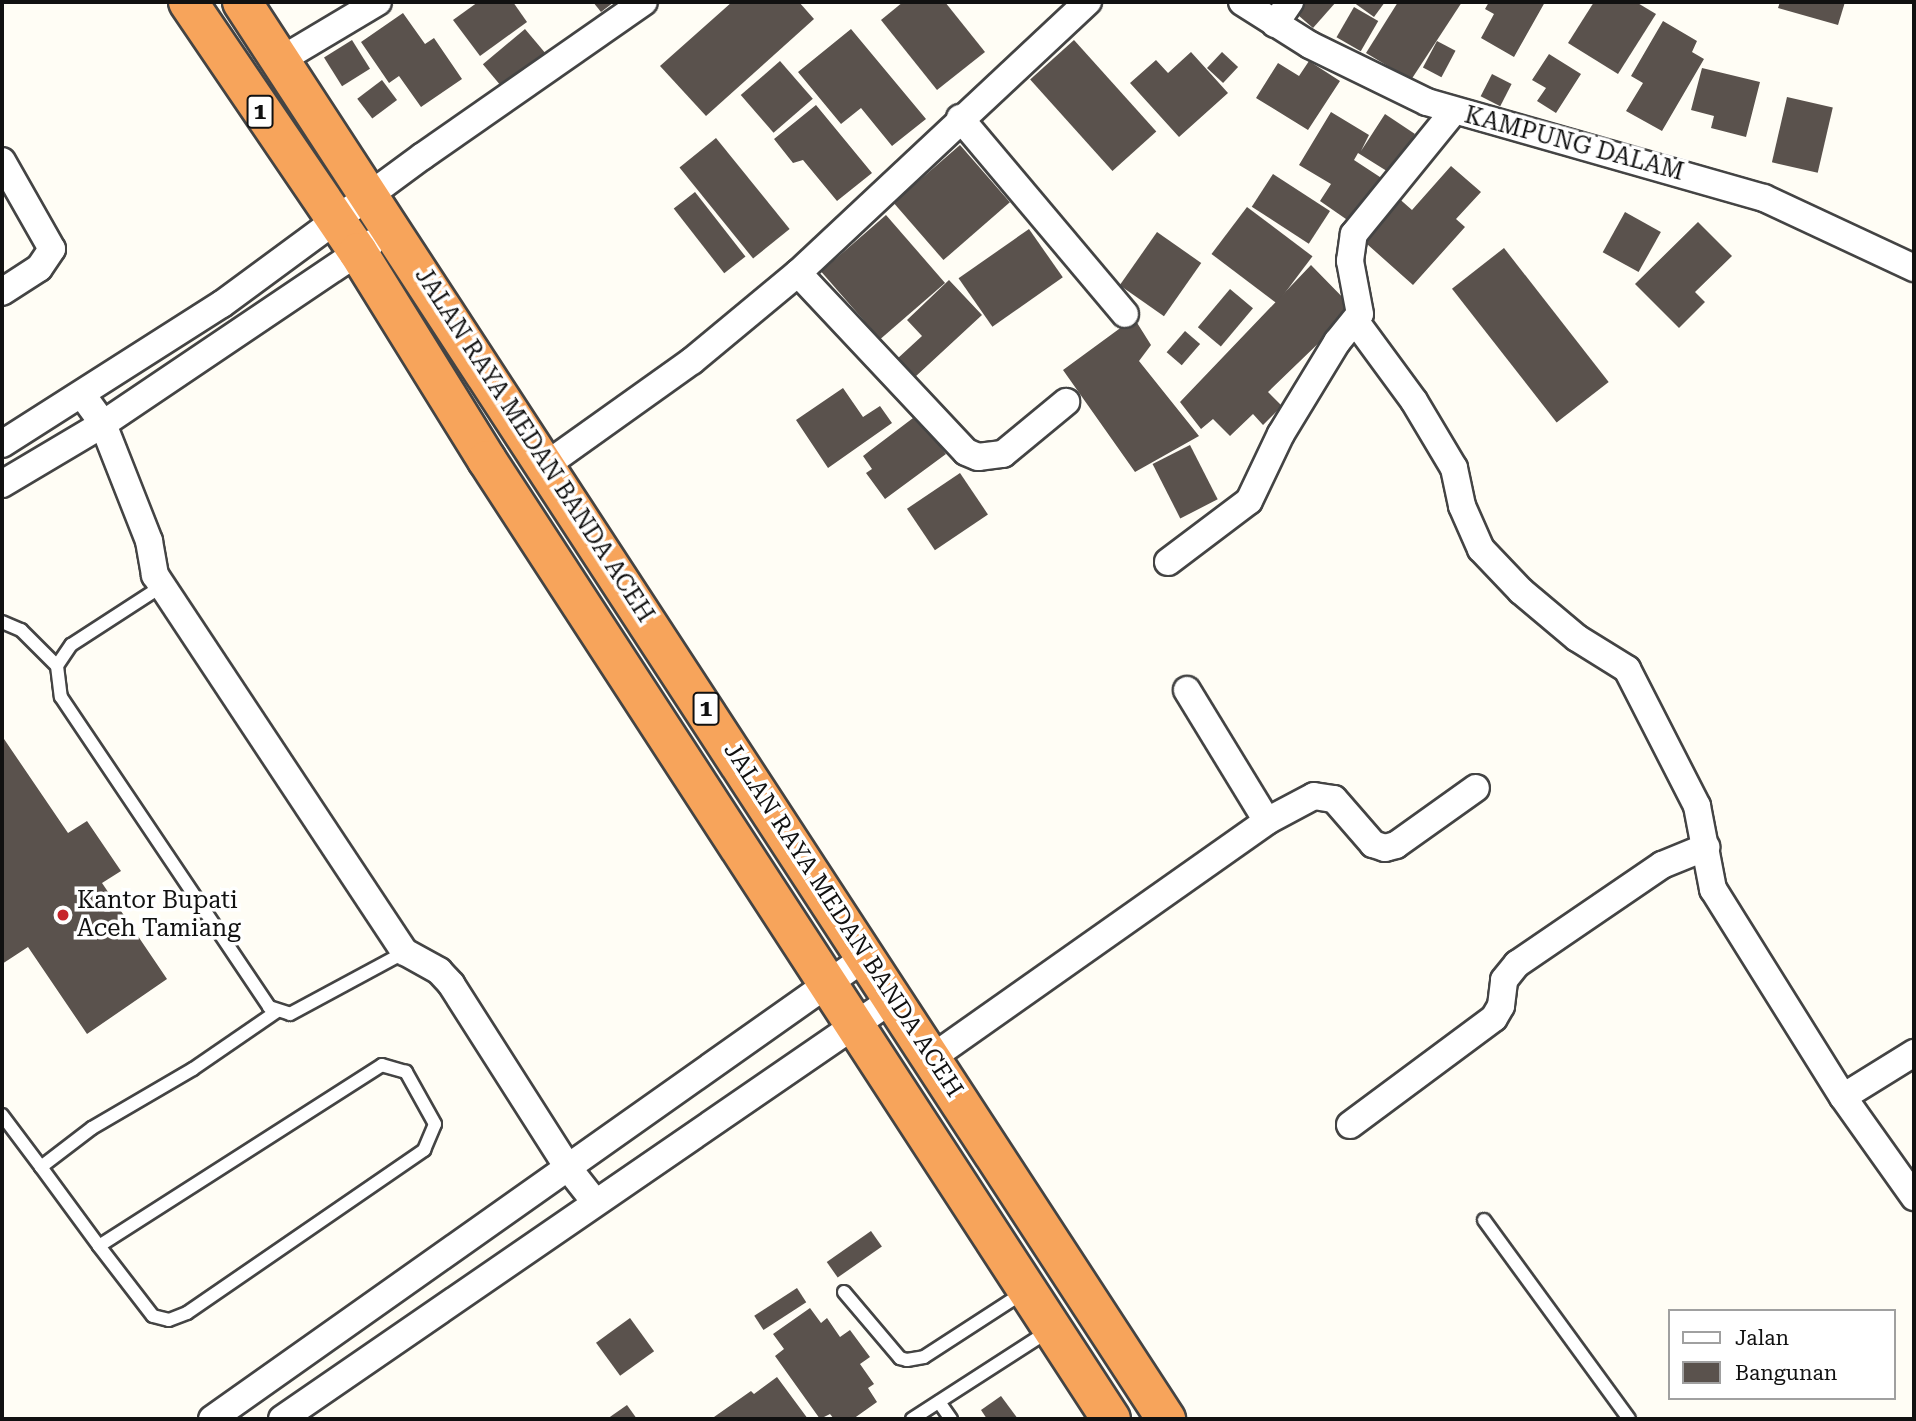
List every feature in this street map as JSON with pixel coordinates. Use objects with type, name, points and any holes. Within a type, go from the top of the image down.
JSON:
[{"type":"highway","name":"JALAN RAYA MEDAN BANDA ACEH","points":[[188,2],[358,252],[487,460],[825,985],[1111,1419]]},
{"type":"highway","name":"JALAN RAYA MEDAN BANDA ACEH","points":[[242,2],[393,228],[1166,1419]]},
{"type":"street","points":[[279,61],[378,2]]},
{"type":"street","points":[[2,444],[83,396],[222,304],[335,220],[644,2]]},
{"type":"street","points":[[546,465],[692,361],[798,273],[960,118],[1088,2]]},
{"type":"street","name":"KAMPUNG DALAM","points":[[1242,2],[1275,24],[1394,89],[1453,112],[1763,198],[1914,268]]},
{"type":"street","points":[[1275,24],[1290,2]]},
{"type":"street","points":[[1168,562],[1249,501],[1282,434],[1337,342],[1356,322],[1361,307],[1349,252],[1354,234],[1453,112]]},
{"type":"street","points":[[960,118],[1125,314]]},
{"type":"street","points":[[2,161],[52,248],[39,268],[2,292]]},
{"type":"street","points":[[2,484],[103,424],[393,228]]},
{"type":"street","points":[[798,273],[966,452],[978,457],[1003,454],[1066,402]]},
{"type":"street","points":[[1356,322],[1414,401],[1454,468],[1462,506],[1481,549],[1521,591],[1577,638],[1626,669],[1692,794],[1706,847],[1709,878],[1733,929],[1843,1097],[1914,1197]]},
{"type":"street","points":[[83,396],[103,424],[149,541],[153,569],[162,586],[405,952],[439,971],[451,985],[569,1169],[595,1202]]},
{"type":"street","points":[[1187,690],[1267,821]]},
{"type":"street","points":[[933,1057],[1267,821],[1314,796],[1328,795],[1373,844],[1391,847],[1476,788]]},
{"type":"street","points":[[1350,1125],[1494,1018],[1501,1006],[1504,980],[1517,964],[1662,865],[1706,847]]},
{"type":"street","points":[[212,1419],[867,956]]},
{"type":"street","points":[[282,1419],[894,998]]},
{"type":"street","points":[[1843,1097],[1914,1053]]},
{"type":"lane","points":[[57,666],[71,645],[162,586]]},
{"type":"lane","points":[[2,622],[21,630],[57,666],[61,697],[263,1000],[276,1012],[290,1014],[405,952]]},
{"type":"lane","points":[[41,1167],[92,1128],[276,1012]]},
{"type":"lane","points":[[2,1115],[99,1246],[153,1316],[169,1320],[187,1313],[424,1150],[435,1124],[406,1072],[391,1064],[382,1065],[99,1246]]},
{"type":"lane","points":[[1483,1220],[1629,1419]]},
{"type":"lane","points":[[844,1292],[907,1360],[924,1357],[1027,1290]]},
{"type":"lane","points":[[912,1419],[1052,1328]]},
{"type":"lane","points":[[939,1402],[951,1419]]},
{"type":"building","points":[[478,2],[513,2],[527,22],[480,56],[453,20]]},
{"type":"building","points":[[593,2],[614,2],[601,12]]},
{"type":"building","points":[[732,2],[799,2],[814,19],[706,116],[660,66]]},
{"type":"building","points":[[903,2],[945,2],[985,52],[937,90],[881,20]]},
{"type":"building","points":[[1297,2],[1336,2],[1313,28],[1291,9]]},
{"type":"building","points":[[1353,2],[1385,2],[1374,17]]},
{"type":"building","points":[[1398,2],[1462,2],[1411,80],[1366,53]]},
{"type":"building","points":[[1489,2],[1545,2],[1514,57],[1481,38],[1494,14],[1485,9]]},
{"type":"building","points":[[1594,2],[1636,2],[1656,14],[1618,74],[1568,43]]},
{"type":"building","points":[[1780,2],[1845,2],[1838,25],[1778,8]]},
{"type":"building","points":[[1354,7],[1378,21],[1361,51],[1336,37]]},
{"type":"building","points":[[403,13],[425,44],[434,38],[462,79],[421,107],[399,76],[389,83],[361,42]]},
{"type":"building","points":[[1663,21],[1697,41],[1692,52],[1704,59],[1662,131],[1626,111],[1643,83],[1631,76]]},
{"type":"building","points":[[525,29],[549,58],[507,93],[483,64]]},
{"type":"building","points":[[851,29],[926,119],[892,146],[861,108],[841,124],[798,72]]},
{"type":"building","points":[[352,40],[370,69],[342,86],[324,57]]},
{"type":"building","points":[[1074,40],[1156,131],[1112,171],[1030,79]]},
{"type":"building","points":[[1437,41],[1456,51],[1441,77],[1423,67]]},
{"type":"building","points":[[1191,52],[1228,93],[1179,137],[1130,83],[1156,60],[1168,73]]},
{"type":"building","points":[[1222,52],[1238,67],[1223,83],[1207,68]]},
{"type":"building","points":[[1549,54],[1581,74],[1556,113],[1537,101],[1546,88],[1532,80]]},
{"type":"building","points":[[780,61],[813,99],[774,133],[741,95]]},
{"type":"building","points":[[1309,61],[1340,81],[1308,130],[1256,98],[1278,63],[1299,76]]},
{"type":"building","points":[[1702,68],[1760,82],[1746,137],[1711,128],[1714,116],[1691,110]]},
{"type":"building","points":[[1492,74],[1512,84],[1500,106],[1481,96]]},
{"type":"building","points":[[382,80],[397,100],[372,119],[357,99]]},
{"type":"building","points":[[1787,97],[1833,108],[1818,173],[1772,162]]},
{"type":"building","points":[[816,105],[872,173],[837,201],[803,160],[793,163],[774,139]]},
{"type":"building","points":[[1331,112],[1369,135],[1361,151],[1385,114],[1415,134],[1390,173],[1358,153],[1354,160],[1386,181],[1356,226],[1320,201],[1331,184],[1299,165]]},
{"type":"building","points":[[716,138],[790,229],[753,259],[679,168]]},
{"type":"building","points":[[960,145],[1010,202],[943,260],[894,203]]},
{"type":"building","points":[[1451,166],[1481,192],[1456,219],[1465,227],[1413,285],[1358,236],[1395,195],[1412,210]]},
{"type":"building","points":[[1273,174],[1330,211],[1309,244],[1252,207]]},
{"type":"building","points":[[695,192],[745,257],[724,273],[674,209]]},
{"type":"building","points":[[1247,207],[1312,256],[1277,303],[1211,254]]},
{"type":"building","points":[[1625,212],[1661,232],[1639,272],[1603,252]]},
{"type":"building","points":[[886,215],[945,283],[880,339],[821,271]]},
{"type":"building","points":[[1698,222],[1732,256],[1695,292],[1705,302],[1679,328],[1635,284]]},
{"type":"building","points":[[1029,229],[1063,277],[992,327],[959,278]]},
{"type":"building","points":[[1157,232],[1201,263],[1164,316],[1120,285]]},
{"type":"building","points":[[1504,248],[1609,382],[1557,423],[1452,289]]},
{"type":"building","points":[[1311,265],[1354,309],[1268,392],[1282,406],[1263,425],[1253,414],[1230,436],[1213,419],[1201,429],[1180,402]]},
{"type":"building","points":[[949,280],[982,315],[915,377],[897,359],[922,336],[907,320]]},
{"type":"building","points":[[1230,289],[1253,308],[1221,347],[1198,327]]},
{"type":"building","points":[[1134,318],[1151,345],[1139,361],[1199,436],[1135,472],[1063,370]]},
{"type":"building","points":[[1185,331],[1200,344],[1182,365],[1167,352]]},
{"type":"building","points":[[843,388],[863,417],[880,406],[892,423],[828,468],[796,420]]},
{"type":"building","points":[[917,415],[946,454],[885,499],[866,473],[872,469],[863,456]]},
{"type":"building","points":[[1190,445],[1218,499],[1180,518],[1153,464]]},
{"type":"building","points":[[960,473],[988,514],[935,550],[907,509]]},
{"type":"building","name":"Kantor Bupati Aceh Tamiang","points":[[2,736],[68,833],[87,821],[121,871],[102,883],[167,979],[87,1034],[28,947],[2,964]]},
{"type":"building","points":[[871,1231],[882,1247],[838,1278],[827,1262]]},
{"type":"building","points":[[797,1288],[806,1302],[763,1330],[754,1316]]},
{"type":"building","points":[[810,1308],[821,1323],[827,1318],[840,1337],[850,1330],[870,1357],[860,1364],[874,1384],[868,1388],[877,1402],[853,1419],[834,1419],[830,1414],[820,1419],[775,1356],[784,1349],[773,1334]]},
{"type":"building","points":[[630,1318],[654,1351],[620,1376],[596,1343]]},
{"type":"building","points":[[777,1377],[808,1419],[714,1417],[751,1391],[754,1394]]},
{"type":"building","points":[[1001,1396],[1018,1419],[987,1419],[981,1410]]},
{"type":"building","points":[[627,1405],[637,1419],[607,1419]]},
{"type":"place","name":"Kantor Bupati Aceh Tamiang","points":[[63,915]]}]
